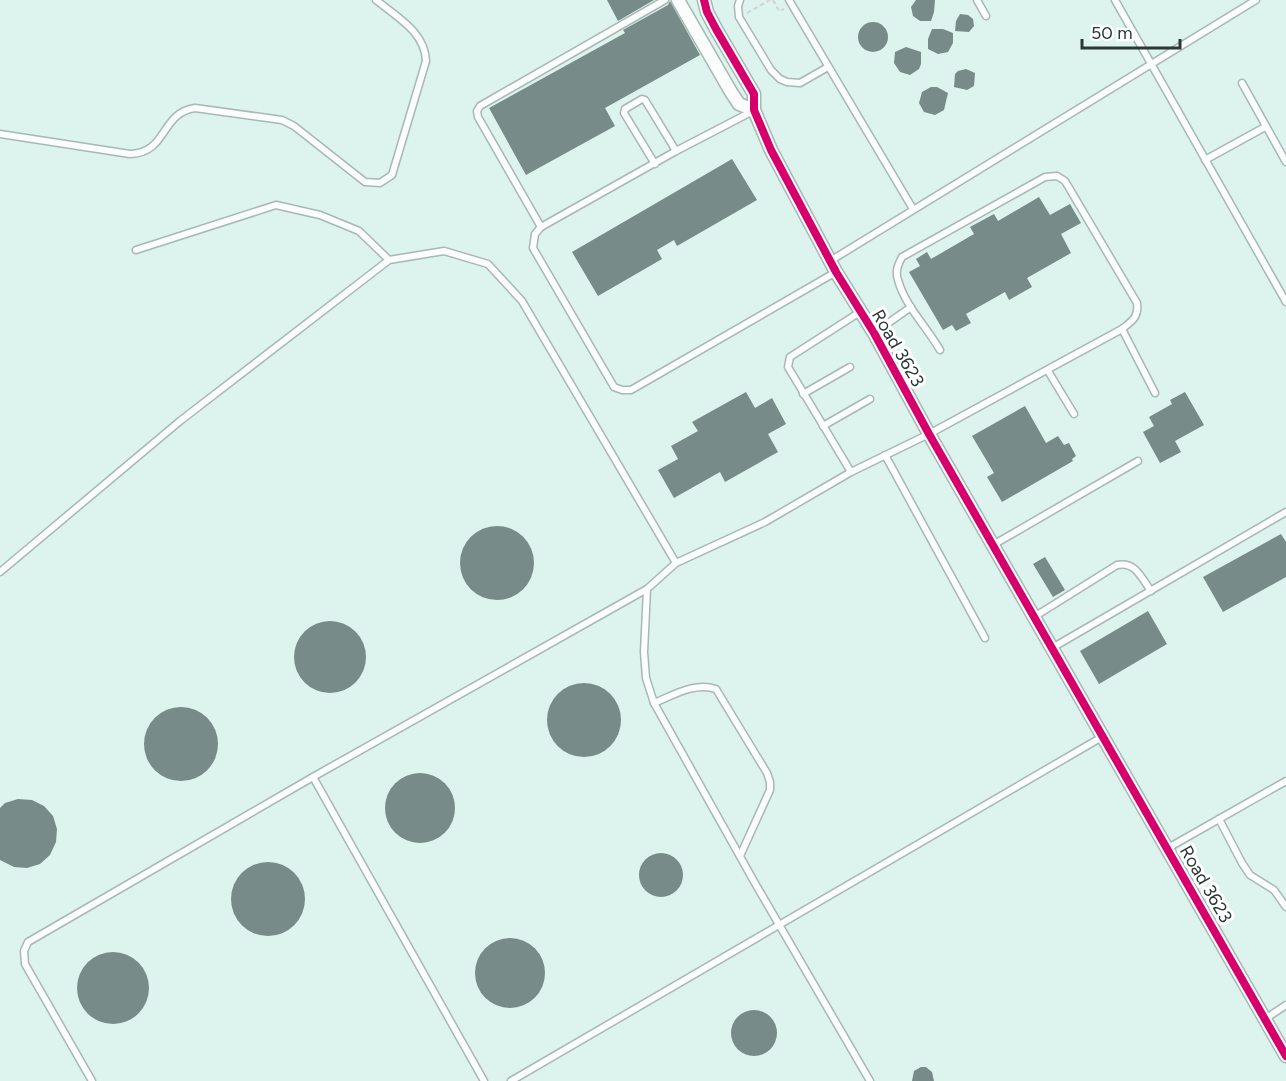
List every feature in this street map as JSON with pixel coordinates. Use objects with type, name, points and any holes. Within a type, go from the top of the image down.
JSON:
[{"type":"street","name":"Road 3623","points":[[678,0],[739,104],[754,110]]},
{"type":"street","name":"Road 3623","points":[[704,0],[707,12],[716,29],[754,94],[754,110],[771,150],[833,267],[874,333],[929,434],[1286,1056]]},
{"type":"lane","points":[[0,134],[140,154],[151,149],[177,114],[195,108],[282,120],[299,130],[365,182],[380,183],[392,175],[426,61],[425,50],[419,37],[376,0]]},
{"type":"lane","points":[[541,227],[478,117],[477,111],[480,106],[665,0]]},
{"type":"lane","points":[[740,0],[739,17],[771,70],[780,79],[800,83],[828,67]]},
{"type":"lane","points":[[789,0],[913,209]]},
{"type":"lane","points":[[977,0],[986,16]]},
{"type":"lane","points":[[1114,0],[1286,302]]},
{"type":"lane","points":[[754,110],[541,227],[535,234],[533,248],[614,387],[631,390],[833,267],[913,209],[1252,1]]},
{"type":"lane","points":[[1242,83],[1286,162]]},
{"type":"lane","points":[[655,164],[624,113],[625,109],[642,99],[645,100],[676,151]]},
{"type":"lane","points":[[1205,160],[1265,127]]},
{"type":"lane","points":[[92,1081],[25,964],[24,951],[28,942],[647,589],[676,563],[765,522],[851,472],[1048,371],[1122,329],[1136,318],[1137,303],[1065,181],[1057,176],[1045,177],[902,257],[897,267],[897,279],[911,307],[940,350]]},
{"type":"lane","points":[[136,250],[276,205],[320,215],[359,231],[389,260]]},
{"type":"lane","points":[[0,572],[180,421],[389,260],[444,251],[488,264],[522,301],[676,563]]},
{"type":"lane","points":[[874,333],[911,307]]},
{"type":"lane","points":[[851,472],[788,367],[790,357],[860,312]]},
{"type":"lane","points":[[1122,329],[1155,393]]},
{"type":"lane","points":[[803,393],[850,367]]},
{"type":"lane","points":[[1048,371],[1074,414]]},
{"type":"lane","points":[[823,426],[870,399]]},
{"type":"lane","points":[[885,455],[985,638]]},
{"type":"lane","points":[[993,545],[1138,461]]},
{"type":"lane","points":[[1051,648],[1286,512]]},
{"type":"lane","points":[[1034,617],[1117,565],[1125,563],[1133,566],[1151,591]]},
{"type":"lane","points":[[647,589],[644,651],[646,678],[654,703],[778,924],[870,1081]]},
{"type":"lane","points":[[654,703],[692,687],[705,685],[716,689],[767,773],[770,790],[740,856]]},
{"type":"lane","points":[[511,1081],[979,809],[1100,733]]},
{"type":"lane","points":[[314,777],[484,1081]]},
{"type":"lane","points":[[1168,848],[1286,782]]},
{"type":"lane","points":[[1219,819],[1250,875],[1274,890],[1286,907]]},
{"type":"lane","points":[[1265,1019],[1286,1005]]},
{"type":"building","points":[[607,0],[654,0],[618,21]]},
{"type":"building","points":[[916,0],[935,0],[931,21],[920,21],[913,16],[911,7]]},
{"type":"building","points":[[670,1],[700,55],[605,108],[615,126],[526,175],[489,108],[625,33],[623,30],[668,5]]},
{"type":"building","points":[[960,14],[968,15],[973,19],[974,26],[969,32],[955,31],[956,21]]},
{"type":"building","points":[[873,22],[879,23],[887,31],[887,43],[879,51],[873,52],[867,51],[859,43],[858,37],[859,31],[867,23]]},
{"type":"building","points":[[932,29],[943,29],[953,33],[953,43],[948,52],[938,54],[928,49],[928,39]]},
{"type":"building","points":[[906,47],[921,52],[919,69],[910,75],[900,72],[894,63],[895,52]]},
{"type":"building","points":[[966,69],[975,73],[974,86],[967,90],[954,87],[955,74]]},
{"type":"building","points":[[931,87],[937,87],[948,93],[944,110],[935,115],[924,112],[919,103],[922,92]]},
{"type":"building","points":[[732,159],[757,200],[677,246],[674,240],[657,250],[662,259],[598,296],[572,252]]},
{"type":"building","points":[[1039,197],[1050,215],[1070,204],[1081,223],[1061,234],[1071,253],[1027,278],[1032,287],[1009,300],[1005,292],[966,314],[971,323],[956,331],[952,325],[943,330],[909,272],[920,266],[916,259],[927,252],[931,259],[974,234],[970,227],[994,214],[998,221]]},
{"type":"building","points":[[746,392],[755,408],[772,398],[786,424],[768,434],[778,452],[725,482],[720,472],[674,498],[658,470],[678,459],[671,446],[698,431],[692,422]]},
{"type":"building","points":[[1185,392],[1204,425],[1175,441],[1181,452],[1160,463],[1143,432],[1154,426],[1149,417],[1172,404],[1170,400]]},
{"type":"building","points":[[1025,406],[1046,443],[1058,436],[1064,445],[1069,443],[1076,456],[1072,459],[1073,461],[1002,502],[987,477],[994,473],[972,436]]},
{"type":"building","points":[[497,526],[511,529],[523,537],[531,549],[534,563],[531,577],[523,589],[511,597],[497,600],[483,597],[471,589],[463,577],[460,563],[463,549],[471,537],[483,529]]},
{"type":"building","points":[[1281,534],[1286,542],[1286,577],[1223,612],[1203,577]]},
{"type":"building","points":[[1045,557],[1065,590],[1053,597],[1033,564]]},
{"type":"building","points":[[1148,611],[1167,644],[1099,684],[1080,651]]},
{"type":"building","points":[[330,621],[350,627],[360,637],[366,657],[360,677],[350,687],[330,693],[310,687],[300,677],[294,657],[300,637],[310,627]]},
{"type":"building","points":[[584,683],[598,686],[610,694],[618,706],[621,720],[618,734],[610,746],[598,754],[584,757],[570,754],[558,746],[550,734],[547,720],[550,706],[558,694],[570,686]]},
{"type":"building","points":[[181,707],[202,713],[212,723],[218,744],[212,765],[202,775],[181,781],[160,775],[150,765],[144,744],[150,723],[160,713]]},
{"type":"building","points":[[413,773],[427,773],[440,779],[449,788],[455,801],[453,821],[445,833],[427,843],[413,843],[400,837],[391,828],[385,815],[385,801],[391,788],[400,779]]},
{"type":"building","points":[[18,799],[32,800],[44,806],[53,816],[57,829],[56,842],[50,855],[40,864],[27,868],[14,867],[0,860],[0,808],[5,803]]},
{"type":"building","points":[[661,853],[669,854],[677,859],[682,867],[682,883],[677,891],[669,896],[661,897],[653,896],[645,891],[640,883],[639,875],[640,867],[645,859],[653,854]]},
{"type":"building","points":[[268,862],[289,868],[299,878],[305,899],[299,920],[289,930],[268,936],[247,930],[237,920],[231,899],[237,878],[247,868]]},
{"type":"building","points":[[503,938],[517,938],[530,944],[539,953],[545,966],[543,986],[535,998],[517,1008],[503,1008],[490,1002],[481,993],[475,980],[475,966],[481,953],[490,944]]},
{"type":"building","points":[[113,952],[133,958],[143,968],[149,988],[143,1008],[133,1018],[113,1024],[93,1018],[83,1008],[77,988],[83,968],[93,958]]},
{"type":"building","points":[[759,1010],[771,1016],[776,1024],[776,1042],[771,1050],[763,1055],[749,1056],[737,1050],[732,1042],[731,1028],[737,1016],[745,1011]]},
{"type":"building","points":[[926,1067],[932,1072],[934,1081],[912,1081],[914,1071]]},
{"type":"cycle path","points":[[704,0],[707,12],[716,29],[754,94],[754,110],[771,150],[836,272],[874,333],[929,434],[1286,1056]]}]
